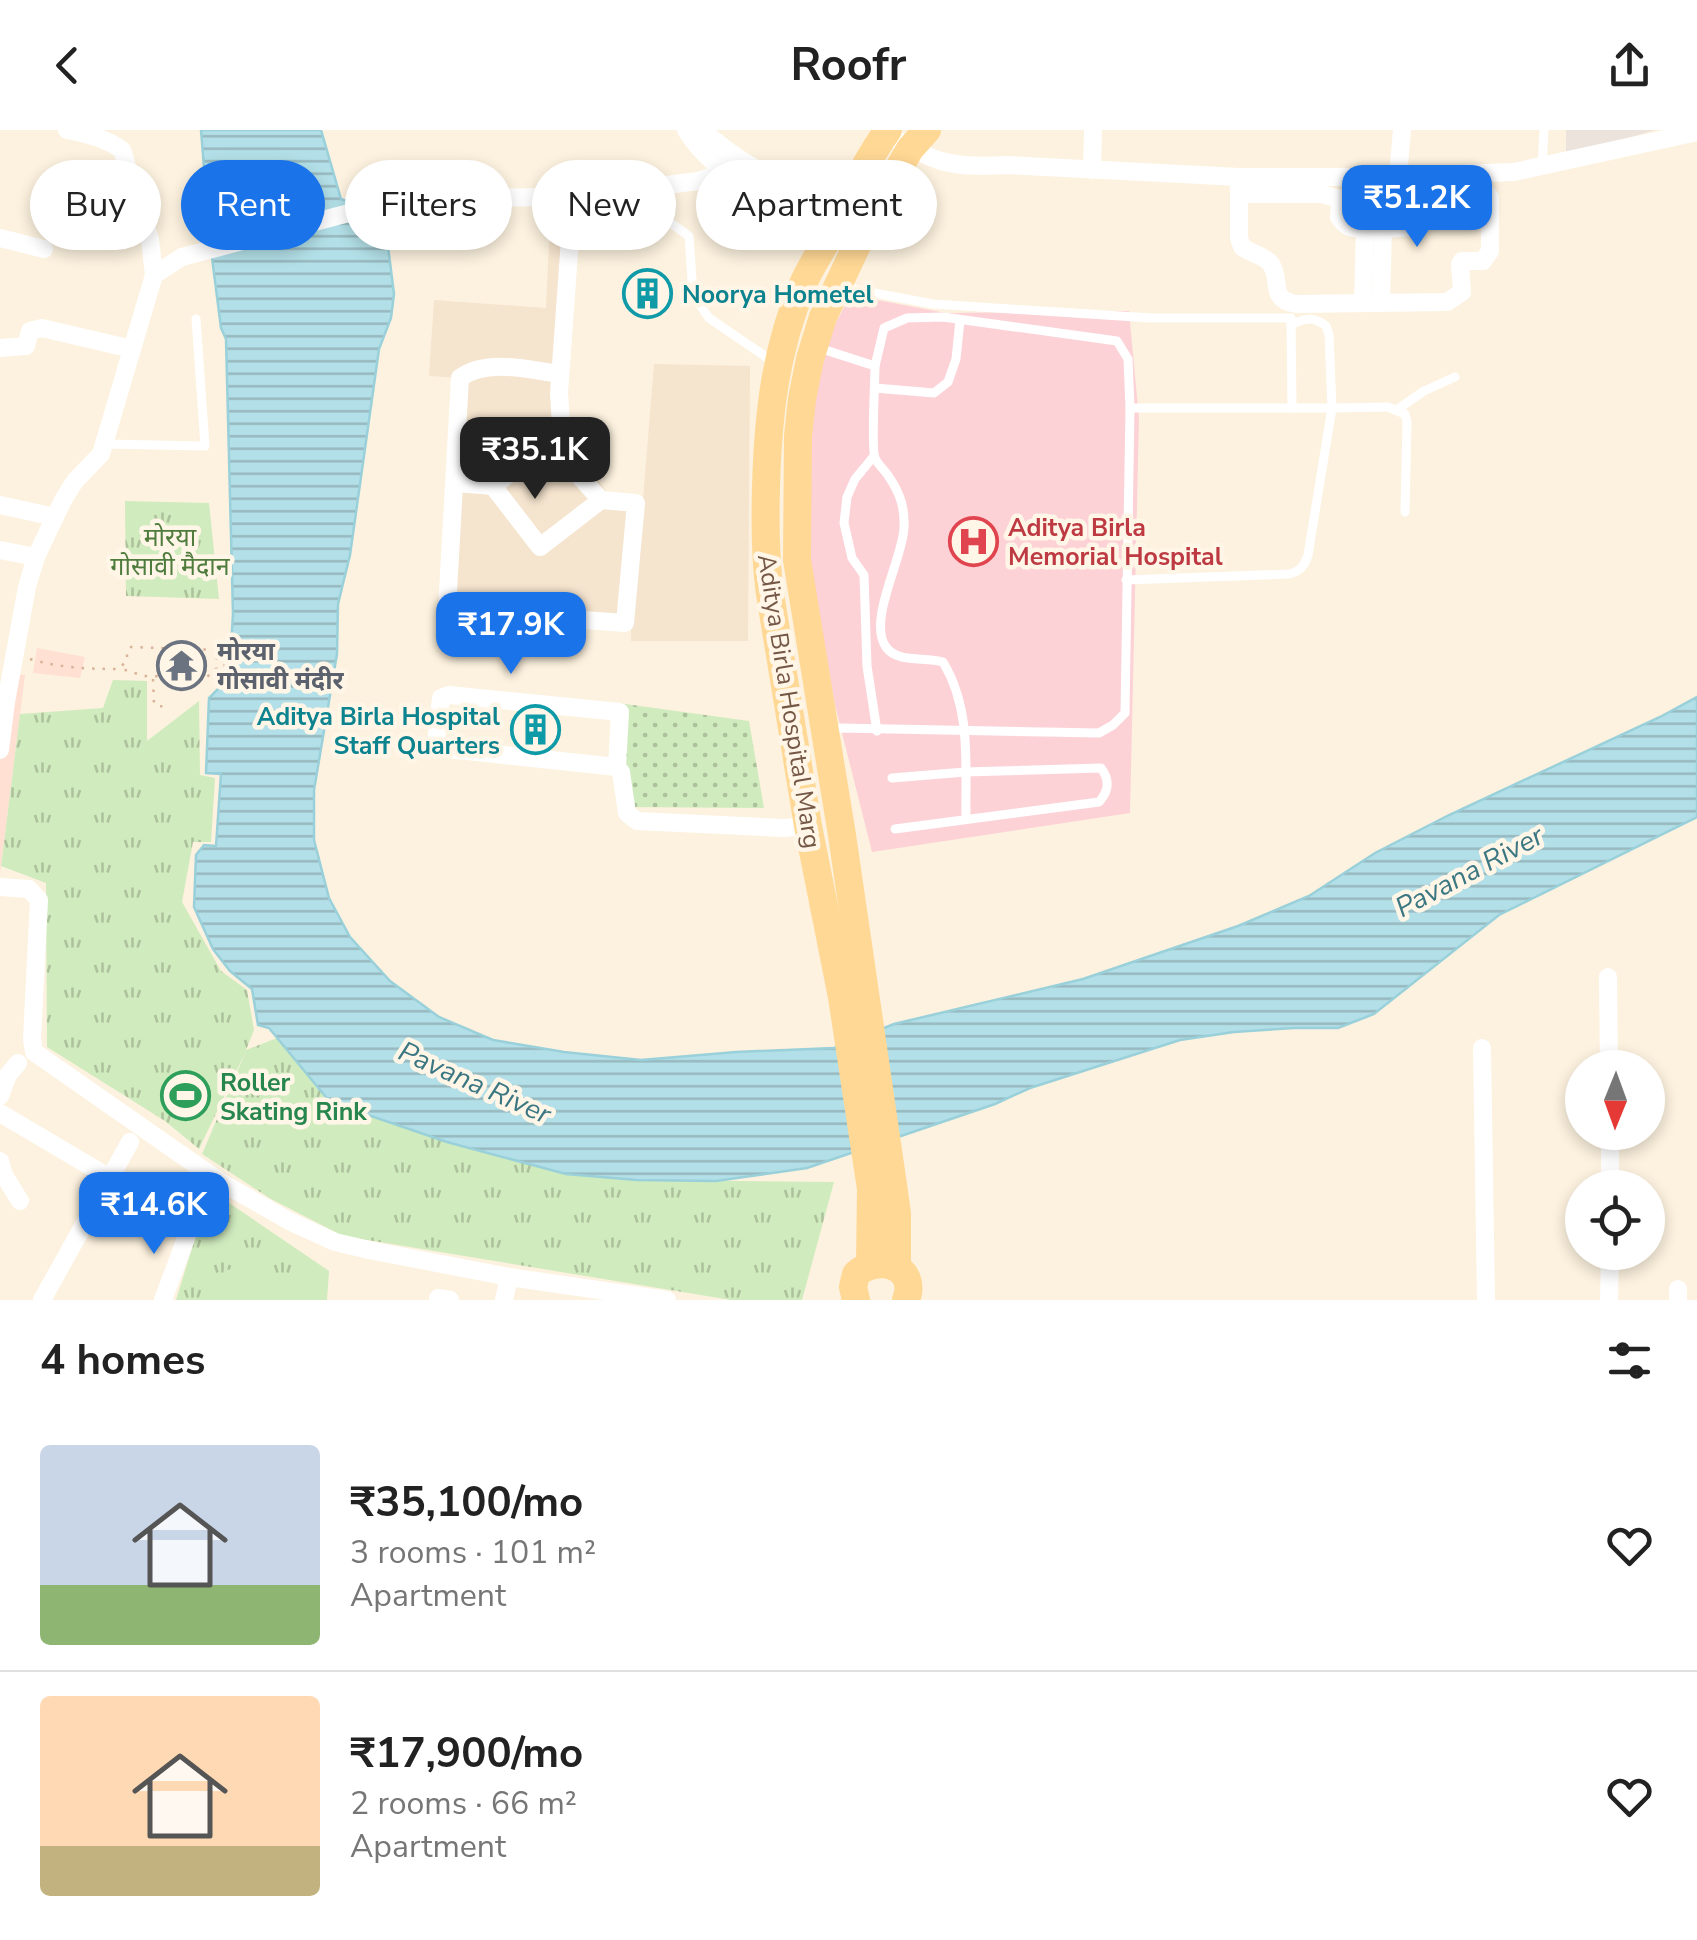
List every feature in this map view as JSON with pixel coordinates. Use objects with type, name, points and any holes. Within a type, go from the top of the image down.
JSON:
[{"type":"main road","name":"Aditya Birla Hospital Marg","points":[[869,160],[885,131]]},
{"type":"main road","name":"Aditya Birla Hospital Marg","points":[[820,250],[794,307],[771,394],[766,562],[808,826],[851,982]]},
{"type":"main road","name":"Aditya Birla Hospital Marg","points":[[851,982],[826,733],[797,560],[802,399],[823,317],[855,250]]},
{"type":"main road","points":[[851,982],[882,1187],[896,1214],[883,1266]]},
{"type":"main road","points":[[852,1298],[856,1274],[861,1268],[883,1266],[906,1278],[908,1299]]},
{"type":"street","points":[[0,750],[14,654],[36,556],[76,481],[102,454],[154,275],[150,239],[122,150],[94,136],[67,130]]},
{"type":"street","points":[[686,130],[702,154],[716,160]]},
{"type":"street","points":[[704,130],[726,160]]},
{"type":"street","points":[[1092,170],[1093,130]]},
{"type":"street","points":[[1398,176],[1402,130]]},
{"type":"street","points":[[885,131],[919,140],[948,165],[1092,170],[1320,194],[1330,196],[1340,205],[1338,218],[1350,229],[1411,227],[1417,221],[1418,197],[1426,191],[1486,193],[1490,197],[1490,251],[1483,261],[1460,264],[1462,292],[1448,302],[1287,302],[1280,296],[1269,262],[1242,246],[1240,186]]},
{"type":"street","points":[[1240,186],[1514,172],[1697,132]]},
{"type":"street","points":[[154,275],[182,257],[406,198],[532,197]]},
{"type":"street","points":[[1372,302],[1374,229]]},
{"type":"street","points":[[0,238],[30,246]]},
{"type":"street","points":[[560,374],[487,369],[470,371],[460,378],[447,610],[625,624],[636,504],[600,500],[572,466],[562,434],[560,374],[569,250]]},
{"type":"street","points":[[0,348],[26,346],[30,331],[42,328],[132,348]]},
{"type":"street","points":[[455,483],[493,486],[562,434]]},
{"type":"street","points":[[493,486],[540,547],[600,500]]},
{"type":"street","points":[[0,505],[55,517]]},
{"type":"street","points":[[0,550],[36,556]]},
{"type":"street","points":[[617,767],[442,750],[436,742],[442,698],[449,695],[620,712],[617,767],[627,813],[637,821],[808,826]]},
{"type":"street","points":[[0,886],[29,889],[40,900],[34,1052],[219,1181],[335,1242],[603,1295],[667,1300]]},
{"type":"street","points":[[1608,977],[1609,1050]]},
{"type":"street","points":[[1482,1048],[1486,1300]]},
{"type":"street","points":[[0,1096],[18,1064]]},
{"type":"street","points":[[0,1113],[110,1178]]},
{"type":"street","points":[[42,1300],[130,1142]]},
{"type":"street","points":[[0,1161],[20,1201]]},
{"type":"street","points":[[164,1300],[189,1230]]},
{"type":"street","points":[[1609,1300],[1610,1270]]},
{"type":"street","points":[[504,1300],[509,1277]]},
{"type":"street","points":[[529,1300],[533,1279]]},
{"type":"street","points":[[438,1300],[450,1300]]},
{"type":"lane","points":[[1542,166],[1544,130]]},
{"type":"lane","points":[[676,227],[689,236],[693,295],[709,318],[778,365]]},
{"type":"lane","points":[[840,280],[853,289],[933,304],[1152,318],[1291,318],[1292,408]]},
{"type":"lane","points":[[826,733],[840,728],[877,730],[966,731],[1099,734],[1125,712],[1130,408],[1128,358],[1117,341],[943,317],[907,318],[884,328],[875,366],[874,456],[902,500],[904,529],[886,590],[880,632],[886,648],[902,659],[930,658],[943,662],[952,677],[966,731],[966,819]]},
{"type":"lane","points":[[1126,580],[1289,574],[1305,565],[1332,408],[1329,335],[1326,326],[1311,318],[1291,326]]},
{"type":"lane","points":[[104,444],[204,446],[196,319]]},
{"type":"lane","points":[[875,388],[934,393],[948,382],[956,359],[960,320]]},
{"type":"lane","points":[[814,346],[875,366]]},
{"type":"lane","points":[[1398,409],[1424,390],[1455,376]]},
{"type":"lane","points":[[1130,408],[1398,409],[1407,422],[1406,512]]},
{"type":"lane","points":[[874,456],[855,479],[847,497],[844,523],[852,558],[864,575],[867,666],[877,730]]},
{"type":"lane","points":[[892,778],[1101,768],[1108,786],[1099,802],[895,829]]},
{"type":"path","points":[[225,670],[226,643]]},
{"type":"path","points":[[122,668],[130,647],[224,650]]},
{"type":"path","points":[[14,654],[83,670],[122,668],[153,677],[207,677],[216,668],[217,650]]},
{"type":"path","points":[[153,677],[154,704],[170,707]]},
{"type":"shaded area","points":[[1566,130],[1655,130],[1566,156]]},
{"type":"shaded area","points":[[549,250],[571,250],[564,431],[610,497],[643,499],[654,364],[750,366],[748,641],[631,641],[631,630],[443,616],[460,378],[429,376],[434,300],[546,308]]},
{"type":"shaded area","name":"Aditya Birla Memorial Hospital","points":[[851,295],[946,313],[1129,311],[1139,418],[1130,813],[872,852],[835,705],[812,582],[808,500],[815,382],[830,333]]},
{"type":"shaded area","points":[[37,648],[85,657],[80,678],[33,673]]},
{"type":"shaded area","points":[[11,674],[25,675],[0,873],[0,757]]},
{"type":"green space","name":"मोरया गोसावी मैदान","points":[[125,501],[209,503],[219,599],[126,596]]},
{"type":"green space","points":[[113,680],[147,681],[147,741],[199,701],[200,775],[215,778],[211,842],[193,842],[182,902],[221,971],[247,990],[254,1030],[246,1050],[277,1038],[330,1102],[447,1142],[566,1174],[637,1180],[834,1182],[802,1300],[731,1300],[343,1236],[271,1199],[202,1154],[246,1051],[199,1149],[165,1121],[47,1047],[46,883],[1,866],[20,714],[103,708]]},
{"type":"green space","points":[[618,703],[749,721],[764,808],[621,807]]},
{"type":"green space","name":"Roller Skating Rink","points":[[194,1064],[203,1068],[204,1102],[195,1115],[179,1122],[167,1110],[165,1096],[175,1076]]},
{"type":"green space","points":[[210,1190],[329,1271],[327,1300],[176,1300]]},
{"type":"green space","points":[[224,1269],[328,1282],[326,1300],[221,1300]]},
{"type":"water","name":"Pavana River","points":[[201,130],[321,130],[341,199],[345,200],[345,250],[388,250],[394,294],[391,318],[379,349],[350,555],[338,604],[337,654],[314,790],[314,840],[329,898],[350,937],[390,981],[439,1017],[493,1040],[641,1060],[834,1048],[894,1024],[1083,979],[1238,926],[1309,896],[1375,853],[1449,815],[1697,697],[1697,817],[1499,915],[1374,1014],[1338,1028],[1234,1032],[1180,1040],[1030,1088],[995,1104],[807,1168],[716,1181],[566,1174],[447,1142],[330,1102],[269,1028],[258,1025],[252,989],[230,971],[213,949],[194,907],[196,855],[204,845],[216,846],[221,774],[206,773],[209,698],[221,686],[222,679],[229,678],[233,614],[226,339],[221,328],[211,250],[325,250],[325,160],[203,160]]},
{"type":"place","name":"Noorya Hometel","points":[[647,294]]},
{"type":"place","name":"Aditya Birla Memorial Hospital","points":[[973,541]]},
{"type":"place","name":"मोरया गोसावी मंदीर","points":[[182,665]]},
{"type":"place","name":"Aditya Birla Hospital Staff Quarters","points":[[535,730]]},
{"type":"place","name":"Roller Skating Rink","points":[[185,1096]]}]
